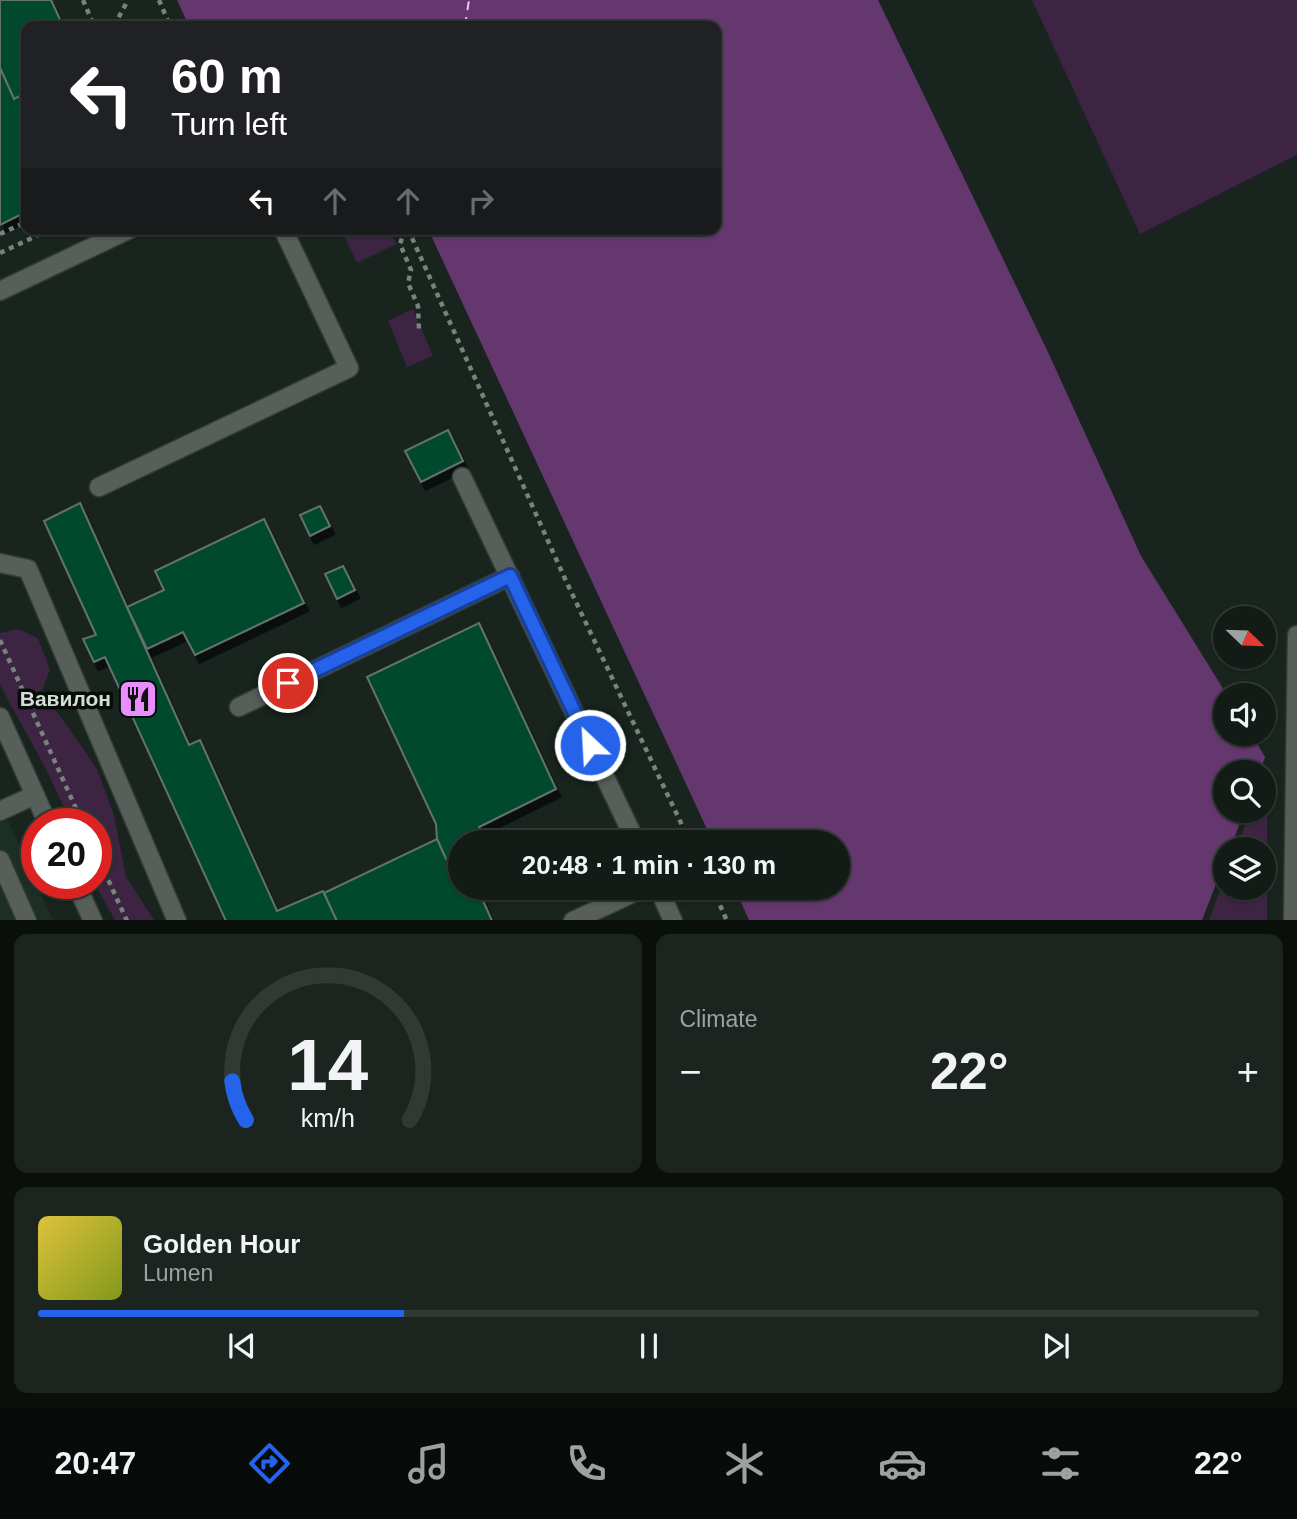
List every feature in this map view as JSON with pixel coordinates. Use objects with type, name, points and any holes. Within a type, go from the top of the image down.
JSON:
[{"type":"street","points":[[0,291],[117,235]]},
{"type":"street","points":[[99,487],[349,368],[286,235]]},
{"type":"street","points":[[462,477],[630,830]]},
{"type":"street","points":[[0,563],[28,569],[177,920]]},
{"type":"street","points":[[239,707],[510,576]]},
{"type":"street","points":[[1293,920],[1297,635]]},
{"type":"street","points":[[0,717],[41,808]]},
{"type":"street","points":[[0,811],[35,795]]},
{"type":"street","points":[[0,860],[27,920]]},
{"type":"street","points":[[83,899],[93,920]]},
{"type":"street","points":[[573,920],[617,900]]},
{"type":"street","points":[[664,900],[673,920]]},
{"type":"path","points":[[83,0],[92,21]]},
{"type":"path","points":[[117,21],[128,0]]},
{"type":"path","points":[[159,0],[168,21]]},
{"type":"path","points":[[0,234],[21,224]]},
{"type":"path","points":[[0,253],[38,235]]},
{"type":"path","points":[[404,235],[400,244],[411,270],[408,283],[418,306],[419,330]]},
{"type":"path","points":[[409,235],[566,581],[684,830]]},
{"type":"path","points":[[0,639],[76,808]]},
{"type":"path","points":[[112,888],[127,920]]},
{"type":"path","points":[[718,900],[727,920]]},
{"type":"shaded area","points":[[177,0],[878,0],[1047,350],[1141,556],[1220,683],[1213,683],[1213,746],[1259,746],[1265,757],[1264,760],[1213,760],[1213,823],[1240,823],[1235,837],[1213,837],[1213,892],[1202,920],[749,920],[740,900],[850,900],[850,830],[707,830],[431,235],[721,235],[721,21],[187,21]]},
{"type":"shaded area","points":[[1032,0],[1297,0],[1297,155],[1140,234]]},
{"type":"shaded area","points":[[344,235],[392,235],[396,244],[357,263]]},
{"type":"shaded area","points":[[413,309],[433,356],[407,367],[388,321]]},
{"type":"shaded area","points":[[18,629],[38,638],[50,670],[41,693],[97,769],[111,808],[64,808],[0,685],[0,633]]},
{"type":"shaded area","points":[[0,803],[21,849],[21,899],[43,899],[53,920],[0,920]]},
{"type":"shaded area","points":[[112,810],[126,877],[154,920],[115,920],[103,899],[112,899]]},
{"type":"shaded area","points":[[1246,823],[1267,823],[1267,837],[1241,837]]},
{"type":"shaded area","points":[[1217,900],[1267,900],[1267,920],[1209,920]]},
{"type":"building","points":[[0,0],[51,0],[61,21],[21,21],[21,96],[14,99],[0,68]]},
{"type":"building","points":[[0,68],[14,99],[21,96],[21,214],[0,225]]},
{"type":"building","points":[[448,430],[463,461],[421,482],[405,451]]},
{"type":"building","points":[[80,503],[189,745],[200,740],[277,911],[323,891],[337,920],[226,920],[105,657],[94,662],[83,639],[96,635],[44,521]]},
{"type":"building","points":[[320,506],[330,526],[310,536],[300,515]]},
{"type":"building","points":[[264,519],[304,603],[195,655],[183,632],[147,649],[127,607],[164,590],[155,571]]},
{"type":"building","points":[[343,566],[355,590],[337,599],[325,574]]},
{"type":"building","points":[[479,623],[556,789],[479,827],[480,830],[448,830],[446,859],[437,839],[436,824],[367,677]]},
{"type":"building","points":[[437,839],[446,859],[448,858],[448,900],[483,900],[492,920],[337,920],[324,893]]},
{"type":"ferry route","points":[[466,21],[469,0]]},
{"type":"place","name":"Вавилон","points":[[138,699]]},
{"type":"route","points":[[288,683],[510,576],[590,745]]}]
